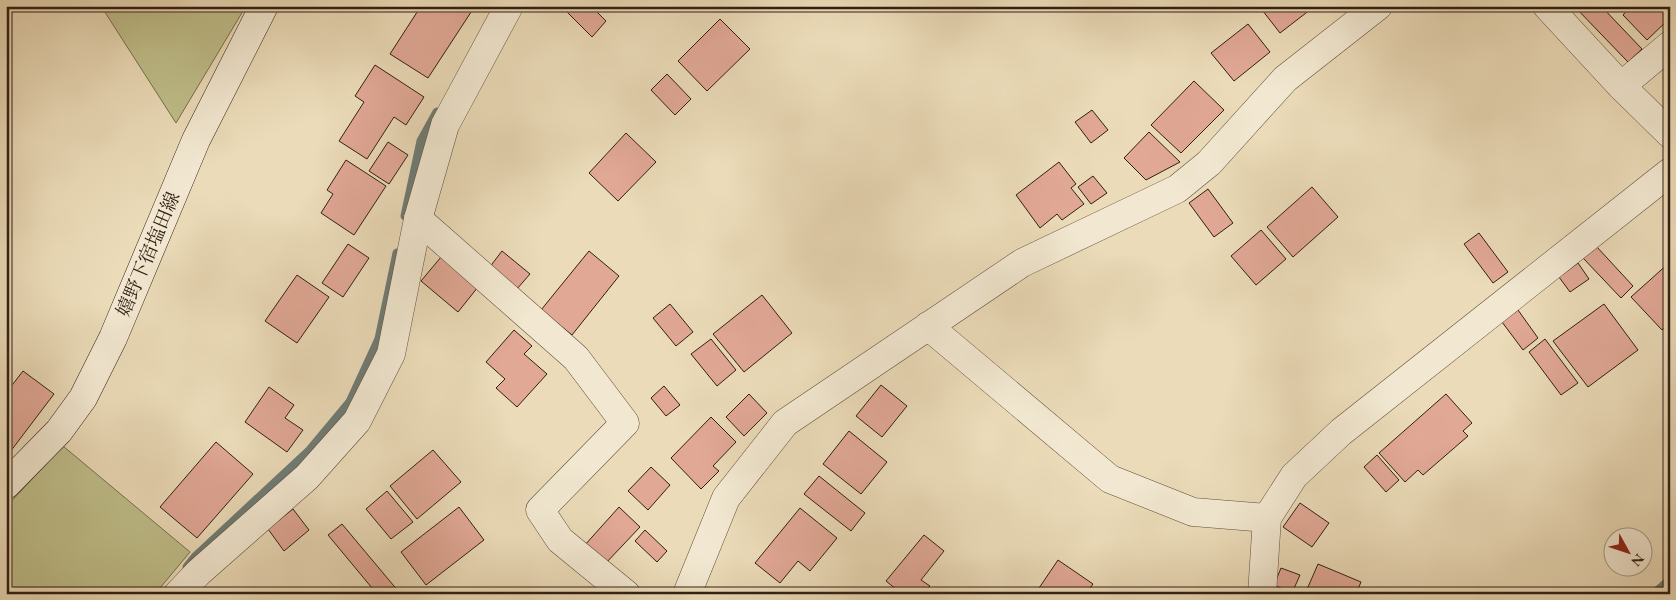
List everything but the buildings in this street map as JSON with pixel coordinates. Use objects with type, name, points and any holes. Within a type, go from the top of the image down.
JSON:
[{"type":"street","name":"嬉野下宿塩田線","points":[[6,485],[59,431],[83,398],[114,338],[196,140],[264,6]]},
{"type":"street","points":[[178,594],[198,572],[307,477],[357,421],[391,354],[418,219],[445,124],[509,6]]},
{"type":"street","points":[[688,594],[726,498],[785,423],[1022,263],[1177,189],[1210,163],[1285,79],[1378,6]]},
{"type":"street","points":[[1547,6],[1621,86],[1670,134]]},
{"type":"street","points":[[1621,86],[1670,45]]},
{"type":"street","points":[[1262,594],[1267,518],[1294,476],[1341,432],[1670,172]]},
{"type":"street","points":[[418,219],[576,358],[625,423],[540,510],[560,540],[626,594]]},
{"type":"street","points":[[928,326],[1110,479],[1192,512],[1267,518]]},
{"type":"shaded area","points":[[101,6],[246,6],[176,123]]},
{"type":"shaded area","points":[[63,446],[190,552],[155,594],[6,594],[6,507]]},
{"type":"waterway","points":[[405,216],[421,141],[437,112]]},
{"type":"waterway","points":[[187,567],[195,557],[310,450],[350,402],[379,339],[397,253]]},
{"type":"waterway","points":[[1654,594],[1670,580]]}]
